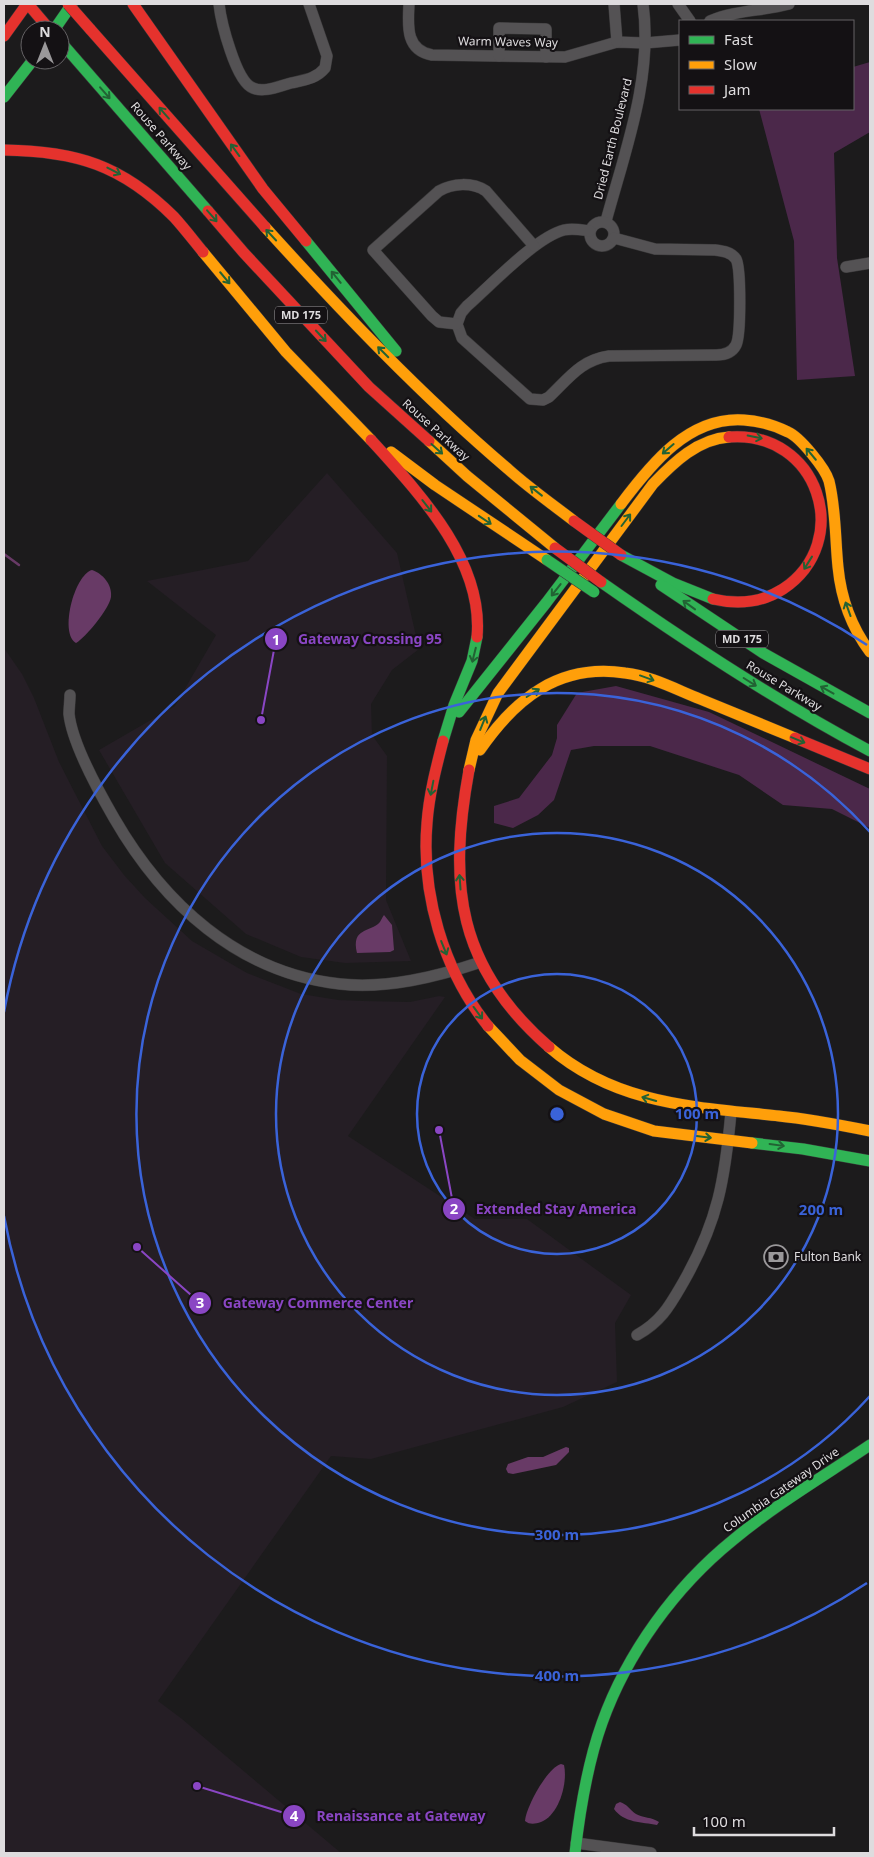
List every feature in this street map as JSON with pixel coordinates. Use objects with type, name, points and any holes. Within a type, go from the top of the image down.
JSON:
[{"type":"main road","points":[[4,36],[27,4],[42,20]]},
{"type":"main road","name":"Rouse Parkway","points":[[68,4],[273,237],[356,325],[507,469],[698,612],[794,671],[870,713]]},
{"type":"main road","points":[[60,20],[72,4]]},
{"type":"main road","points":[[133,4],[263,189],[443,410]]},
{"type":"main road","name":"Rouse Parkway","points":[[70,53],[244,253],[369,387],[467,476],[555,548],[598,587],[781,701],[870,751]]},
{"type":"main road","points":[[4,97],[25,70]]},
{"type":"main road","points":[[7,149],[39,151],[89,160],[112,169],[155,197],[175,218],[286,353],[395,468],[429,508],[456,550],[473,586],[478,616],[478,639],[474,660],[455,704],[435,771],[428,810],[426,859],[436,928],[454,971],[471,1003],[491,1031],[510,1052],[556,1089],[606,1116],[631,1125],[654,1131],[803,1149],[870,1161]]},
{"type":"main road","points":[[4,161],[68,155]]},
{"type":"main road","points":[[335,405],[396,456],[435,485],[547,560],[598,587]]},
{"type":"main road","points":[[443,741],[462,707],[546,602],[642,475],[681,438],[706,425],[727,419],[755,421],[789,432],[812,453],[828,478],[834,508],[838,568],[842,590],[848,611],[862,641],[870,652]]},
{"type":"main road","points":[[621,555],[710,598],[740,603],[765,598],[792,582],[810,562],[820,534],[821,508],[819,495],[804,466],[779,445],[766,440],[741,435],[724,437],[708,441],[683,454],[653,484],[498,692],[476,740],[468,770],[461,816],[460,884],[465,919],[481,962],[498,993],[523,1023],[549,1048],[591,1077],[614,1088],[661,1102],[809,1120],[870,1131]]},
{"type":"main road","points":[[468,770],[498,724],[510,710],[544,686],[561,678],[581,672],[600,671],[635,674],[651,679],[870,768]]},
{"type":"main road","name":"Columbia Gateway Drive","points":[[576,1848],[586,1781],[593,1751],[618,1687],[653,1625],[676,1595],[725,1546],[751,1525],[870,1445]]},
{"type":"street","points":[[219,4],[224,31],[239,73],[250,87],[262,90],[314,78],[325,68],[327,56],[309,4]]},
{"type":"street","name":"Warm Waves Way","points":[[408,4],[409,34],[414,46],[419,51],[432,55],[546,57],[576,54],[617,42],[645,43],[679,40]]},
{"type":"street","points":[[614,4],[617,42]]},
{"type":"street","name":"Dried Earth Boulevard","points":[[606,222],[637,107],[644,65],[643,4]]},
{"type":"street","points":[[678,4],[689,20]]},
{"type":"street","points":[[713,20],[728,14],[771,9],[789,4]]},
{"type":"street","points":[[499,56],[499,28],[546,29],[546,57]]},
{"type":"street","points":[[457,324],[439,322],[432,316],[373,250],[439,191],[452,185],[473,185],[486,191],[534,246]]},
{"type":"street","points":[[606,222],[614,228],[614,238],[607,246],[599,246],[591,240],[590,231],[595,224],[606,222]]},
{"type":"street","points":[[590,231],[565,230],[553,234],[534,246],[461,312],[457,324],[462,338],[467,344],[524,395],[536,400],[550,397],[584,363],[600,357],[724,355],[736,346],[740,334],[739,270],[734,256],[724,251],[715,250],[655,249],[614,238]]},
{"type":"street","points":[[846,267],[870,263]]},
{"type":"street","points":[[70,695],[69,714],[82,754],[105,803],[136,855],[159,883],[195,920],[214,935],[257,960],[272,966],[306,978],[340,984],[393,983],[421,979],[481,962]]},
{"type":"street","points":[[637,1335],[650,1328],[670,1306],[710,1230],[719,1202],[726,1164],[731,1112]]},
{"type":"street","points":[[576,1848],[651,1853]]},
{"type":"shaded area","points":[[870,62],[870,132],[834,153],[837,258],[855,376],[797,380],[794,241],[759,110],[854,110],[854,67]]},
{"type":"shaded area","points":[[327,473],[397,553],[419,649],[392,670],[371,704],[372,735],[387,756],[386,900],[411,961],[345,963],[301,957],[246,934],[165,863],[99,750],[175,706],[216,635],[147,581],[248,561]]},
{"type":"shaded area","points":[[92,570],[106,580],[110,588],[111,597],[96,622],[76,643],[71,637],[69,628],[71,605],[80,582],[85,574]]},
{"type":"shaded area","points":[[4,648],[22,674],[34,698],[59,762],[102,846],[124,875],[145,898],[192,941],[247,973],[301,994],[338,1000],[410,1002],[439,996],[445,997],[348,1136],[475,1219],[527,1219],[631,1295],[615,1323],[617,1382],[563,1407],[371,1459],[331,1456],[158,1701],[341,1853],[4,1853]]},
{"type":"shaded area","points":[[616,686],[709,712],[870,789],[870,828],[832,809],[783,805],[739,775],[650,746],[594,746],[571,750],[554,800],[538,815],[513,828],[494,823],[494,806],[519,798],[552,755],[557,738],[557,725],[577,693]]},
{"type":"shaded area","points":[[384,915],[392,925],[394,950],[390,952],[357,953],[356,945],[359,935],[380,922]]},
{"type":"shaded area","points":[[566,1447],[569,1448],[569,1452],[556,1465],[513,1474],[508,1473],[506,1469],[508,1464],[528,1457],[543,1457]]},
{"type":"shaded area","points":[[561,1764],[564,1765],[565,1781],[561,1798],[553,1813],[541,1822],[533,1824],[525,1821],[529,1807],[538,1789],[555,1767]]},
{"type":"shaded area","points":[[620,1802],[636,1814],[659,1822],[657,1825],[623,1817],[614,1809],[616,1804]]},
{"type":"waterway","points":[[4,554],[19,565]]},
{"type":"traffic: fast","points":[[61,20],[72,4]]},
{"type":"traffic: fast","points":[[70,52],[208,211]]},
{"type":"traffic: fast","points":[[4,97],[25,70]]},
{"type":"traffic: fast","points":[[306,241],[396,351]]},
{"type":"traffic: fast","points":[[459,712],[546,603],[621,504]]},
{"type":"traffic: fast","points":[[621,555],[673,583],[713,599]]},
{"type":"traffic: fast","points":[[547,560],[594,592]]},
{"type":"traffic: fast","points":[[601,582],[733,671],[870,751]]},
{"type":"traffic: fast","points":[[661,585],[763,653],[870,713]]},
{"type":"traffic: fast","points":[[443,741],[454,705],[472,661],[477,637]]},
{"type":"traffic: fast","points":[[752,1143],[803,1149],[870,1161]]},
{"type":"traffic: fast","points":[[575,1853],[585,1787],[602,1723],[625,1671],[655,1623],[692,1579],[733,1540],[783,1503],[870,1445]]},
{"type":"traffic: slow","points":[[265,227],[323,290],[444,412],[516,476],[574,521]]},
{"type":"traffic: slow","points":[[203,252],[286,352],[371,440]]},
{"type":"traffic: slow","points":[[621,504],[645,473],[673,446],[689,434],[706,426],[724,421],[744,420],[755,421],[788,432],[799,440],[827,475],[833,502],[839,579],[848,612],[870,652]]},
{"type":"traffic: slow","points":[[469,770],[476,740],[498,693],[653,484],[687,453],[707,442],[729,437]]},
{"type":"traffic: slow","points":[[429,441],[467,476],[555,548]]},
{"type":"traffic: slow","points":[[391,452],[435,485],[547,560]]},
{"type":"traffic: slow","points":[[480,750],[508,715],[541,689],[559,680],[579,674],[601,671],[625,673],[654,680],[795,738]]},
{"type":"traffic: slow","points":[[488,1026],[520,1060],[559,1090],[604,1114],[654,1131],[752,1143]]},
{"type":"traffic: slow","points":[[549,1047],[575,1066],[602,1081],[629,1092],[658,1100],[717,1110],[802,1119],[870,1131]]},
{"type":"traffic: jam","points":[[4,36],[27,4]]},
{"type":"traffic: jam","points":[[28,4],[42,20]]},
{"type":"traffic: jam","points":[[68,4],[90,29]]},
{"type":"traffic: jam","points":[[133,4],[263,189],[306,241]]},
{"type":"traffic: jam","points":[[90,29],[265,227]]},
{"type":"traffic: jam","points":[[4,150],[30,151],[76,158],[116,173],[155,199],[174,217],[203,252]]},
{"type":"traffic: jam","points":[[208,211],[244,253],[369,387],[429,441]]},
{"type":"traffic: jam","points":[[713,599],[731,602],[758,600],[783,589],[805,568],[817,544],[821,518],[816,492],[804,469],[785,451],[760,440],[729,437]]},
{"type":"traffic: jam","points":[[371,440],[409,482],[445,530],[459,555],[470,582],[476,609],[477,637]]},
{"type":"traffic: jam","points":[[574,521],[621,555]]},
{"type":"traffic: jam","points":[[555,548],[601,582]]},
{"type":"traffic: jam","points":[[795,738],[870,769]]},
{"type":"traffic: jam","points":[[443,741],[435,771],[427,823],[426,850],[432,903],[438,930],[447,956],[472,1004],[488,1026]]},
{"type":"traffic: jam","points":[[469,770],[460,851],[461,887],[467,922],[478,955],[495,986],[518,1017],[549,1047]]},
{"type":"place","name":"Gateway Crossing 95","points":[[261,720]]},
{"type":"place","name":"Extended Stay America","points":[[439,1130]]},
{"type":"place","name":"Gateway Commerce Center","points":[[137,1247]]},
{"type":"place","name":"Fulton Bank","points":[[776,1257]]},
{"type":"place","name":"Renaissance at Gateway","points":[[197,1786]]}]
